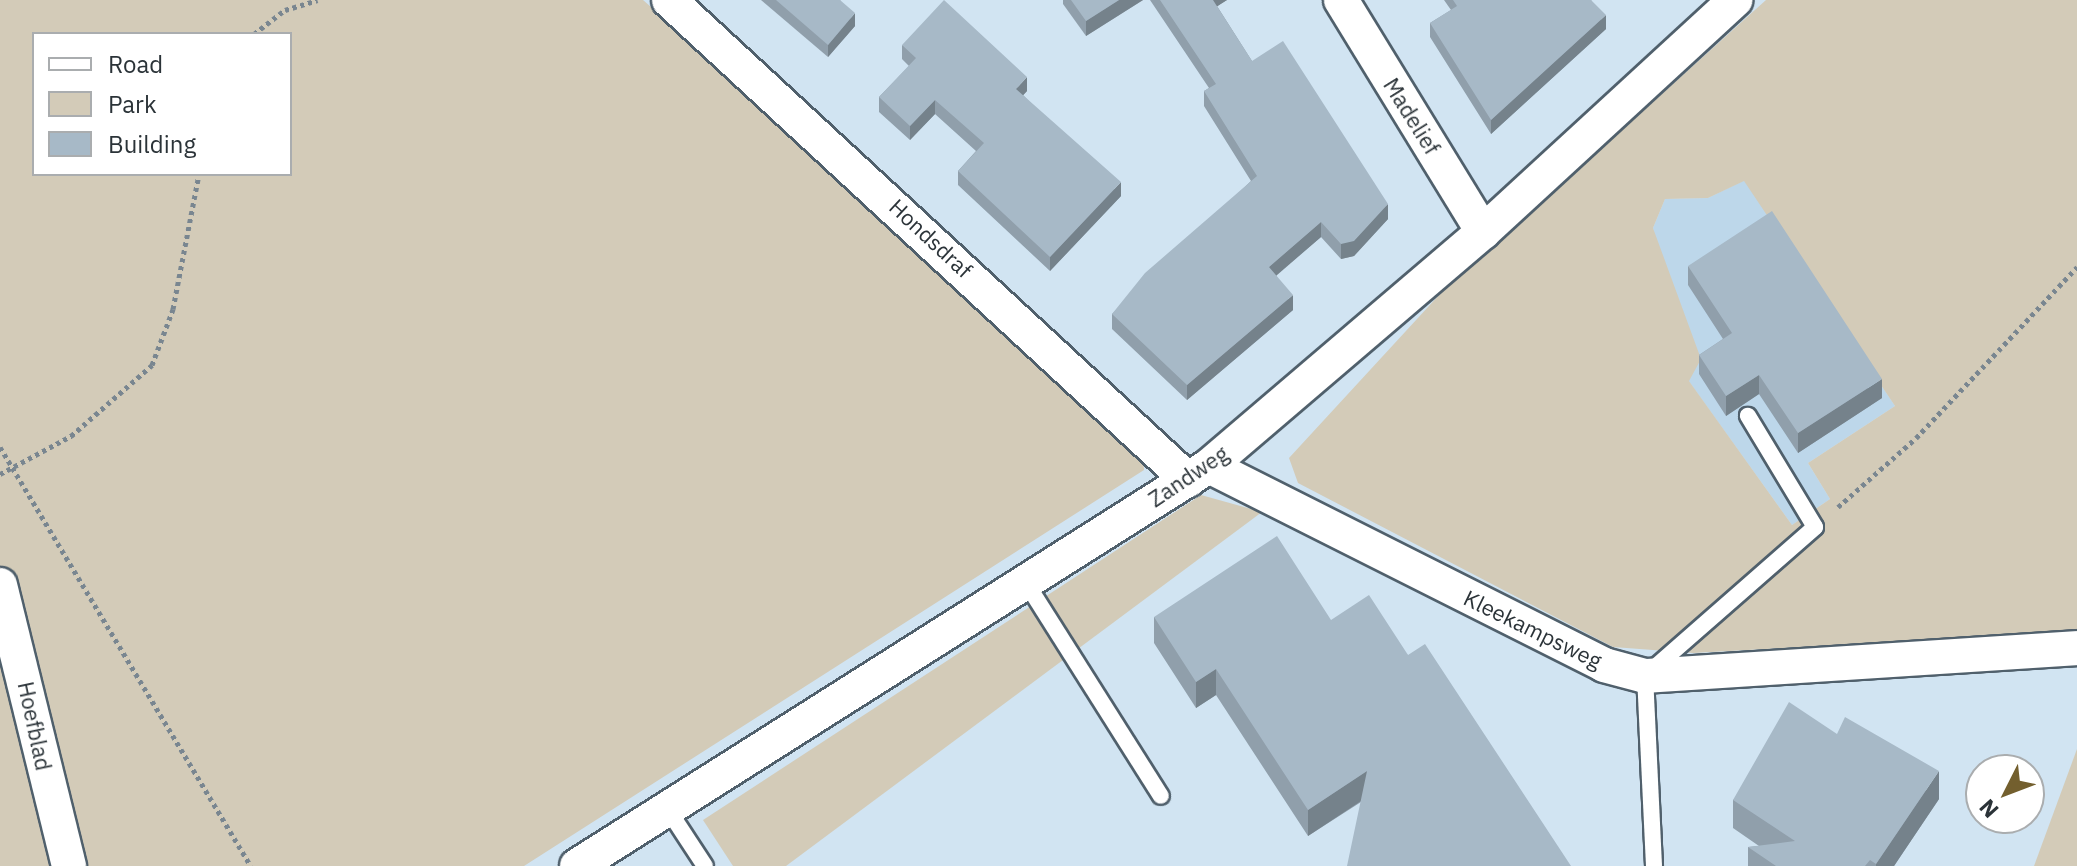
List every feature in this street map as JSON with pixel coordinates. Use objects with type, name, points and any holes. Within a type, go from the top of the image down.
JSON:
[{"type":"street","name":"Hondsdraf","points":[[669,0],[1199,473]]},
{"type":"street","name":"Madelief","points":[[1341,0],[1483,232]]},
{"type":"street","name":"Zandweg","points":[[577,866],[1199,473],[1483,232],[1735,0]]},
{"type":"street","name":"Kleekampsweg","points":[[1199,473],[1604,665],[1645,676],[2077,648]]},
{"type":"street","name":"Hoefblad","points":[[0,585],[69,866]]},
{"type":"lane","points":[[1654,866],[1645,676],[1815,527],[1748,416]]},
{"type":"lane","points":[[1025,581],[1161,796]]},
{"type":"lane","points":[[667,808],[705,866]]},
{"type":"path","points":[[257,32],[285,10],[317,0]]},
{"type":"path","points":[[0,474],[71,436],[152,365],[173,309],[199,176]]},
{"type":"path","points":[[1815,527],[1916,438],[2077,267]]},
{"type":"path","points":[[0,447],[251,866]]},
{"type":"shaded area","points":[[1745,180],[1895,406],[1808,463],[1830,499],[1792,525],[1688,380],[1653,228],[1665,199],[1708,198]]},
{"type":"green space","points":[[0,0],[643,0],[875,201],[1143,456],[1144,470],[524,866],[0,866]]},
{"type":"green space","points":[[1766,0],[2077,0],[2077,632],[1693,653],[1613,647],[1298,483],[1289,458],[1440,294]],"holes":[[[1744,181],[1895,406],[1808,463],[1830,499],[1792,525],[1689,381],[1701,359],[1653,228],[1665,199],[1708,198]]]},
{"type":"green space","points":[[1201,495],[1262,512],[786,866],[733,866],[703,820]]},
{"type":"green space","points":[[2077,749],[2077,866],[2034,866]]},
{"type":"building","points":[[776,0],[840,0],[855,13],[828,45]]},
{"type":"building","points":[[944,0],[1027,77],[1016,89],[1121,182],[1050,257],[958,171],[984,143],[935,100],[910,126],[879,97],[916,58],[902,45]]},
{"type":"building","points":[[1071,0],[1119,0],[1086,21]]},
{"type":"building","points":[[1160,0],[1213,0],[1252,61],[1283,41],[1388,204],[1354,241],[1341,244],[1321,222],[1269,267],[1293,295],[1187,385],[1112,314],[1145,273],[1257,176],[1204,91],[1216,84]]},
{"type":"building","points":[[1453,0],[1591,0],[1606,15],[1491,120],[1430,23],[1457,6]]},
{"type":"building","points":[[1772,211],[1882,379],[1798,433],[1759,375],[1726,396],[1699,355],[1732,333],[1688,266]]},
{"type":"building","points":[[1277,536],[1331,620],[1369,595],[1408,655],[1425,644],[1571,866],[1347,866],[1367,771],[1308,810],[1216,669],[1196,682],[1154,617]]},
{"type":"building","points":[[1789,702],[1837,734],[1845,717],[1939,771],[1876,864],[1870,860],[1865,866],[1776,866],[1748,847],[1795,841],[1733,800]]}]
